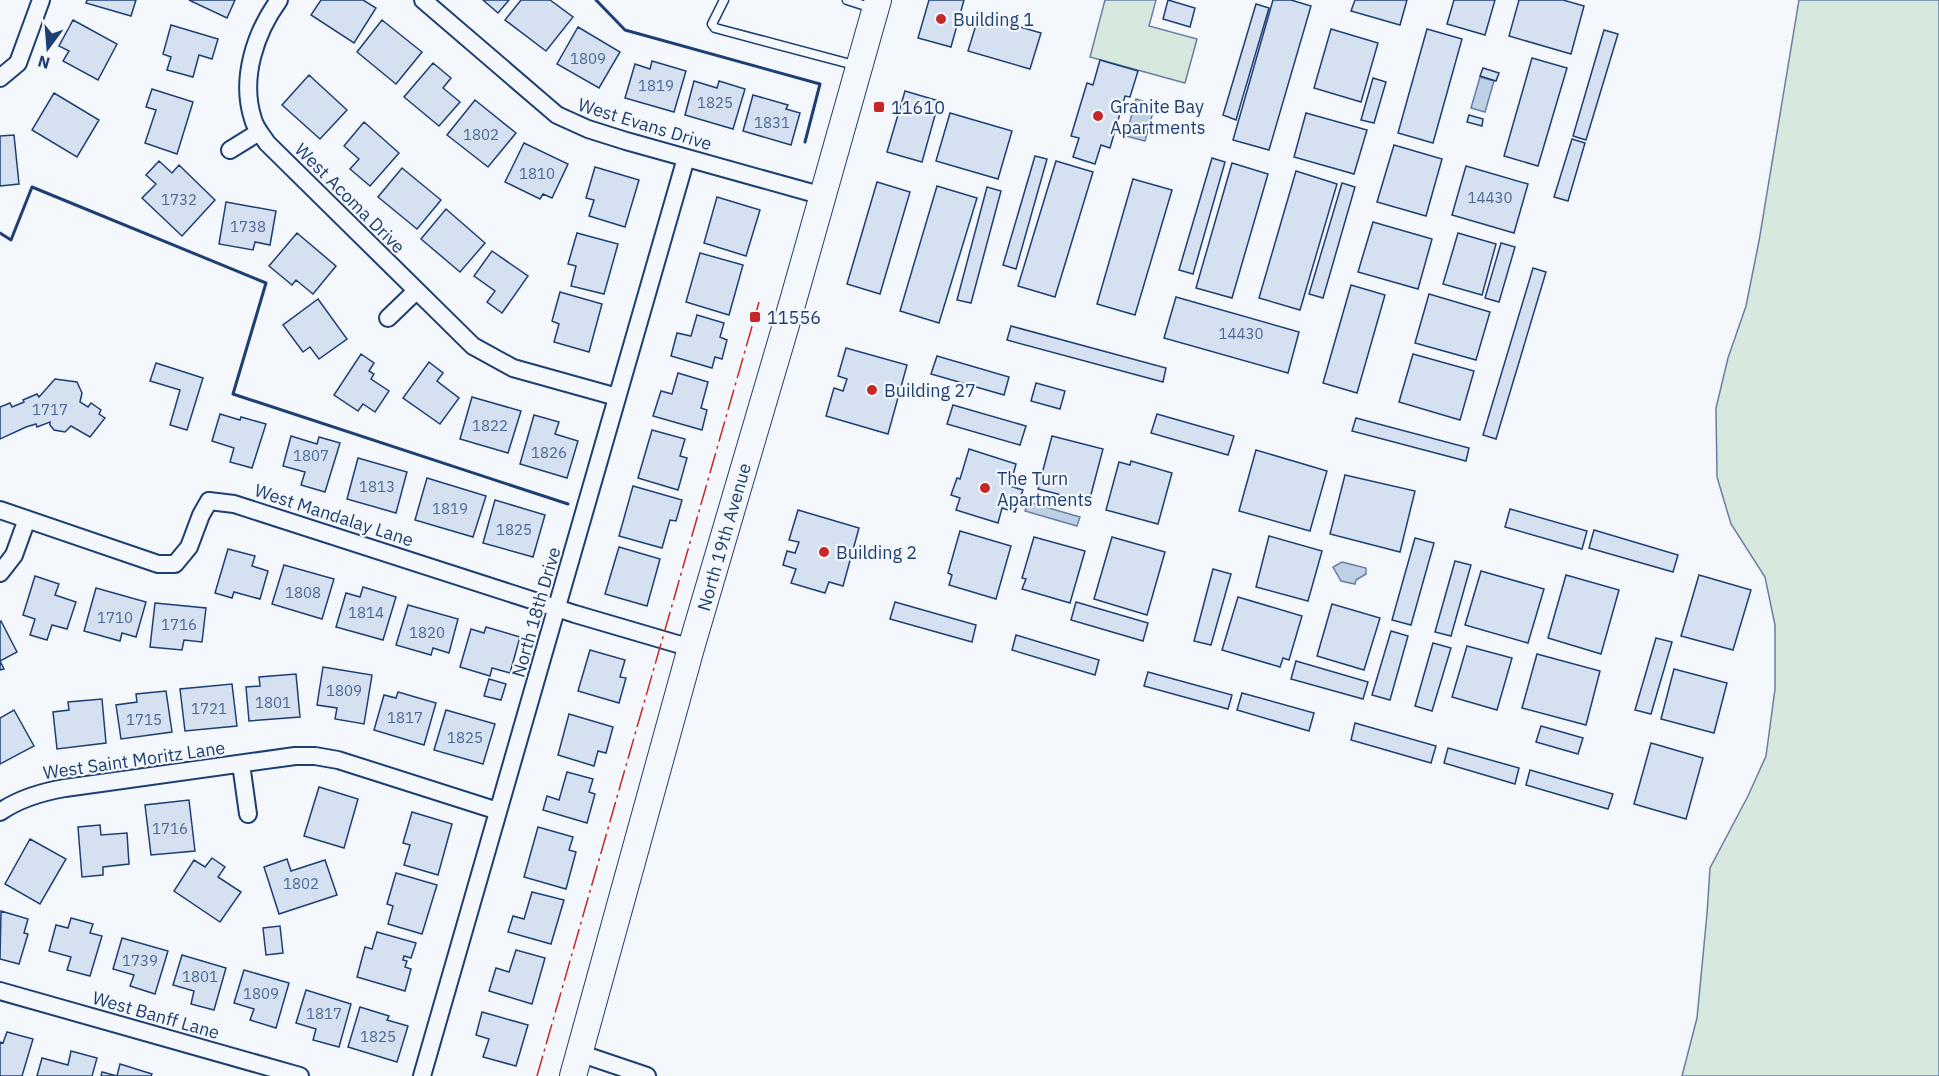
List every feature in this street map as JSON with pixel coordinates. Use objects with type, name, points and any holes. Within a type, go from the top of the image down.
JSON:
[{"type":"main road","name":"North 19th Avenue","points":[[576,1065],[691,648],[877,4]]},
{"type":"street","points":[[0,78],[18,63],[41,0]]},
{"type":"street","name":"West Acoma Drive","points":[[279,0],[271,11],[254,52],[247,89],[253,121],[259,132],[473,346],[513,368],[617,397]]},
{"type":"street","name":"West Evans Drive","points":[[423,0],[557,115],[588,129],[823,196]]},
{"type":"street","points":[[230,150],[259,132]]},
{"type":"street","name":"North 18th Drive","points":[[422,1076],[686,158]]},
{"type":"street","points":[[388,318],[416,291]]},
{"type":"street","name":"West Mandalay Lane","points":[[0,510],[158,564],[175,564],[189,547],[209,501],[234,504],[557,608],[691,648]]},
{"type":"street","points":[[0,573],[14,555],[27,519]]},
{"type":"street","name":"West Saint Moritz Lane","points":[[0,812],[10,805],[40,793],[65,788],[295,756],[315,756],[338,760],[498,811]]},
{"type":"street","name":"West Saint Moritz Lane","points":[[241,764],[248,814]]},
{"type":"street","name":"West Banff Lane","points":[[0,991],[300,1076]]},
{"type":"street","points":[[576,1065],[647,1076]]},
{"type":"lane","points":[[724,0],[712,24],[715,28],[860,67]]},
{"type":"lane","points":[[847,0],[877,4]]},
{"type":"shaded area","points":[[1105,0],[1156,0],[1149,26],[1197,39],[1185,83],[1090,57]]},
{"type":"shaded area","points":[[1799,0],[1939,0],[1939,1076],[1682,1076],[1697,1018],[1710,868],[1766,756],[1775,689],[1775,625],[1765,577],[1731,524],[1717,477],[1716,408],[1728,358],[1746,306]]},
{"type":"water","points":[[1480,77],[1494,81],[1485,112],[1471,108]]},
{"type":"water","points":[[1136,99],[1155,105],[1145,141],[1126,136]]},
{"type":"water","points":[[1028,502],[1080,517],[1077,526],[1025,511]]},
{"type":"water","points":[[1342,562],[1366,568],[1366,574],[1356,580],[1355,584],[1341,581],[1333,567]]},
{"type":"building","points":[[87,0],[136,0],[131,16],[86,3]]},
{"type":"building","points":[[189,0],[235,0],[227,18]]},
{"type":"building","points":[[321,0],[363,0],[376,8],[354,43],[311,15]]},
{"type":"building","points":[[483,0],[509,0],[498,13]]},
{"type":"building","points":[[521,0],[550,0],[573,17],[546,51],[505,20]]},
{"type":"building","name":"Building 1","points":[[929,0],[964,0],[951,47],[918,38]]},
{"type":"building","points":[[1168,0],[1195,8],[1190,27],[1163,19]]},
{"type":"building","points":[[1273,0],[1291,0],[1311,6],[1269,150],[1233,140]]},
{"type":"building","points":[[1355,0],[1407,0],[1400,25],[1351,11]]},
{"type":"building","points":[[1454,0],[1495,0],[1485,35],[1447,24]]},
{"type":"building","points":[[1519,0],[1563,0],[1584,6],[1571,54],[1509,36]]},
{"type":"building","points":[[1256,4],[1269,8],[1236,120],[1223,115]]},
{"type":"building","points":[[979,15],[1041,33],[1030,69],[968,51]]},
{"type":"building","points":[[73,20],[117,44],[98,80],[63,61],[69,51],[59,46]]},
{"type":"building","points":[[382,20],[422,52],[396,84],[357,52]]},
{"type":"building","points":[[171,25],[218,39],[212,59],[199,55],[193,77],[167,70],[171,57],[163,54]]},
{"type":"building","points":[[578,27],[620,52],[599,88],[557,64]]},
{"type":"building","points":[[1331,29],[1378,43],[1361,102],[1314,88]]},
{"type":"building","points":[[1427,29],[1462,39],[1433,143],[1398,133]]},
{"type":"building","points":[[1604,30],[1618,34],[1586,140],[1573,136]]},
{"type":"building","points":[[1532,58],[1567,68],[1538,166],[1504,156]]},
{"type":"building","name":"Granite Bay Apartments","points":[[1100,60],[1138,71],[1130,97],[1125,96],[1110,148],[1101,145],[1095,164],[1073,157],[1079,138],[1071,136],[1087,83],[1093,85]]},
{"type":"building","points":[[652,61],[686,71],[674,112],[625,98],[635,64],[650,69]]},
{"type":"building","points":[[433,63],[451,78],[443,88],[460,102],[439,126],[404,97]]},
{"type":"building","points":[[1483,68],[1499,73],[1496,81],[1480,76]]},
{"type":"building","points":[[309,75],[347,110],[320,139],[282,105]]},
{"type":"building","points":[[1373,78],[1386,82],[1374,123],[1361,120]]},
{"type":"building","points":[[694,81],[717,88],[719,81],[745,89],[733,129],[685,115]]},
{"type":"building","points":[[152,89],[193,102],[177,154],[145,143],[156,110],[146,107]]},
{"type":"building","points":[[905,91],[939,101],[922,162],[887,152]]},
{"type":"building","points":[[54,93],[99,120],[77,157],[32,130]]},
{"type":"building","points":[[753,95],[788,105],[786,109],[800,113],[791,145],[743,131]]},
{"type":"building","points":[[475,100],[516,133],[488,167],[447,135]]},
{"type":"building","points":[[950,113],[1012,131],[998,179],[936,161]]},
{"type":"building","points":[[1306,113],[1367,130],[1354,174],[1294,157]]},
{"type":"building","points":[[1469,115],[1483,119],[1482,126],[1467,122]]},
{"type":"building","points":[[364,122],[399,153],[370,186],[350,169],[359,159],[344,146]]},
{"type":"building","points":[[14,135],[19,184],[0,186],[0,136]]},
{"type":"building","points":[[1572,139],[1585,143],[1568,201],[1554,197]]},
{"type":"building","points":[[524,143],[568,164],[552,198],[543,194],[540,199],[505,182]]},
{"type":"building","points":[[1394,145],[1442,159],[1426,216],[1377,202]]},
{"type":"building","points":[[1035,156],[1047,159],[1016,269],[1003,265]]},
{"type":"building","points":[[1212,158],[1225,162],[1193,274],[1179,270]]},
{"type":"building","points":[[159,161],[172,173],[179,165],[215,200],[182,236],[142,198],[156,184],[146,175]]},
{"type":"building","points":[[1056,161],[1093,172],[1055,297],[1018,286]]},
{"type":"building","points":[[1232,163],[1268,174],[1232,298],[1196,288]]},
{"type":"building","points":[[1466,166],[1528,184],[1514,233],[1452,215]]},
{"type":"building","points":[[595,167],[639,180],[625,227],[589,216],[594,200],[586,198]]},
{"type":"building","points":[[402,168],[441,200],[417,229],[378,197]]},
{"type":"building","points":[[1296,171],[1337,184],[1300,310],[1259,298]]},
{"type":"building","points":[[1133,179],[1172,190],[1135,315],[1097,304]]},
{"type":"building","points":[[877,182],[910,192],[880,294],[847,284]]},
{"type":"building","points":[[1342,183],[1355,187],[1323,298],[1309,294]]},
{"type":"building","points":[[937,186],[977,198],[939,323],[900,311]]},
{"type":"building","points":[[987,187],[1001,191],[971,303],[957,300]]},
{"type":"building","points":[[717,197],[760,210],[746,256],[704,243]]},
{"type":"building","points":[[226,202],[276,211],[270,245],[255,242],[253,250],[219,244]]},
{"type":"building","points":[[446,209],[485,243],[460,272],[421,239]]},
{"type":"building","points":[[1373,222],[1432,239],[1418,289],[1358,272]]},
{"type":"building","points":[[297,233],[336,266],[313,294],[296,280],[292,285],[269,266]]},
{"type":"building","points":[[577,233],[618,244],[604,294],[571,286],[576,266],[568,264]]},
{"type":"building","points":[[1458,233],[1496,244],[1482,295],[1443,284]]},
{"type":"building","points":[[1501,243],[1515,247],[1499,302],[1485,298]]},
{"type":"building","points":[[492,251],[528,276],[502,313],[487,302],[495,291],[474,276]]},
{"type":"building","points":[[700,253],[743,265],[729,315],[686,302]]},
{"type":"building","points":[[1533,268],[1546,272],[1496,439],[1483,435]]},
{"type":"building","points":[[1351,285],[1385,295],[1357,393],[1323,383]]},
{"type":"building","points":[[560,292],[602,304],[589,352],[554,342],[559,324],[552,321]]},
{"type":"building","points":[[1429,294],[1490,312],[1476,360],[1415,343]]},
{"type":"building","points":[[1176,297],[1299,332],[1288,373],[1164,338]]},
{"type":"building","points":[[318,299],[347,339],[319,359],[310,347],[303,352],[283,325]]},
{"type":"building","points":[[697,315],[724,323],[720,337],[727,340],[722,359],[715,357],[712,368],[671,356],[677,333],[691,336]]},
{"type":"building","points":[[1011,326],[1166,368],[1163,382],[1007,340]]},
{"type":"building","name":"Building 27","points":[[846,348],[907,365],[888,434],[826,416],[834,388],[843,391],[847,379],[838,376]]},
{"type":"building","points":[[361,354],[374,363],[369,371],[374,374],[371,379],[389,391],[375,412],[363,404],[358,411],[334,395]]},
{"type":"building","points":[[1413,354],[1474,371],[1460,420],[1399,402]]},
{"type":"building","points":[[937,356],[1009,377],[1004,395],[931,374]]},
{"type":"building","points":[[429,362],[443,373],[437,381],[459,398],[440,424],[403,398]]},
{"type":"building","points":[[156,363],[203,378],[187,430],[170,425],[180,390],[150,381]]},
{"type":"building","points":[[678,373],[708,382],[701,408],[707,410],[702,430],[653,416],[661,391],[672,394]]},
{"type":"building","points":[[55,379],[77,382],[82,393],[80,402],[88,407],[91,403],[101,410],[99,414],[105,418],[90,437],[71,426],[65,432],[54,430],[50,422],[37,427],[36,424],[26,427],[0,439],[0,407],[10,403],[12,407],[37,394],[39,397]]},
{"type":"building","points":[[1036,383],[1065,391],[1060,409],[1031,401]]},
{"type":"building","points":[[472,397],[521,411],[508,453],[460,439]]},
{"type":"building","points":[[953,405],[1026,426],[1020,445],[947,424]]},
{"type":"building","points":[[220,414],[266,424],[252,468],[230,462],[234,448],[212,441]]},
{"type":"building","points":[[1157,414],[1234,436],[1228,455],[1151,433]]},
{"type":"building","points":[[534,415],[559,422],[555,434],[578,441],[567,478],[520,464]]},
{"type":"building","points":[[1356,418],[1469,448],[1466,461],[1352,431]]},
{"type":"building","points":[[652,430],[685,439],[680,456],[687,458],[678,490],[638,478]]},
{"type":"building","points":[[291,436],[317,444],[319,437],[340,443],[325,492],[301,485],[305,472],[283,466]]},
{"type":"building","points":[[1052,436],[1103,449],[1089,502],[1038,489]]},
{"type":"building","name":"The Turn Apartments","points":[[969,449],[1016,464],[1010,486],[1023,490],[1015,512],[1002,508],[998,523],[956,510],[960,498],[951,495],[957,478],[960,479]]},
{"type":"building","points":[[1256,450],[1327,471],[1310,531],[1239,511]]},
{"type":"building","points":[[358,458],[407,472],[396,513],[347,499]]},
{"type":"building","points":[[1131,461],[1172,473],[1158,524],[1106,510],[1119,462],[1130,465]]},
{"type":"building","points":[[1345,475],[1415,491],[1400,552],[1330,534]]},
{"type":"building","points":[[427,478],[486,496],[473,537],[415,520]]},
{"type":"building","points":[[633,486],[682,500],[676,521],[670,520],[662,548],[619,536]]},
{"type":"building","points":[[495,500],[545,515],[533,557],[483,543]]},
{"type":"building","points":[[1510,509],[1587,531],[1582,549],[1505,527]]},
{"type":"building","name":"Building 2","points":[[798,510],[859,528],[843,586],[829,582],[825,593],[791,583],[796,569],[783,565],[787,551],[795,553],[799,542],[789,540]]},
{"type":"building","points":[[1594,530],[1678,555],[1673,572],[1589,548]]},
{"type":"building","points":[[960,531],[1011,546],[996,599],[949,585],[952,575],[948,573]]},
{"type":"building","points":[[1269,536],[1322,551],[1308,601],[1256,587]]},
{"type":"building","points":[[1034,537],[1085,551],[1070,603],[1022,589],[1026,579],[1022,578]]},
{"type":"building","points":[[1112,537],[1165,552],[1147,615],[1094,599]]},
{"type":"building","points":[[1415,538],[1434,543],[1411,625],[1392,620]]},
{"type":"building","points":[[619,547],[660,559],[647,606],[605,594]]},
{"type":"building","points":[[228,549],[255,556],[252,566],[268,571],[260,599],[234,592],[232,598],[215,593]]},
{"type":"building","points":[[1455,561],[1471,565],[1451,636],[1435,632]]},
{"type":"building","points":[[284,565],[334,579],[322,619],[272,604]]},
{"type":"building","points":[[1213,569],[1231,574],[1211,645],[1194,641]]},
{"type":"building","points":[[1481,571],[1544,589],[1528,643],[1465,625]]},
{"type":"building","points":[[1566,575],[1619,590],[1601,654],[1548,638]]},
{"type":"building","points":[[1699,575],[1751,590],[1733,650],[1681,636]]},
{"type":"building","points":[[35,576],[59,584],[55,595],[76,602],[67,629],[52,625],[47,640],[30,635],[35,619],[23,615]]},
{"type":"building","points":[[363,587],[396,597],[383,640],[336,627],[346,593],[360,597]]},
{"type":"building","points":[[96,588],[146,602],[136,637],[122,633],[120,641],[84,631]]},
{"type":"building","points":[[1238,597],[1302,616],[1289,660],[1283,658],[1280,667],[1222,650]]},
{"type":"building","points":[[895,602],[976,625],[972,642],[890,619]]},
{"type":"building","points":[[1076,602],[1148,623],[1143,641],[1071,620]]},
{"type":"building","points":[[155,603],[206,608],[202,642],[184,640],[182,650],[150,647]]},
{"type":"building","points":[[1332,604],[1380,618],[1364,670],[1317,656]]},
{"type":"building","points":[[408,605],[458,619],[449,653],[433,648],[431,655],[396,645]]},
{"type":"building","points":[[1,621],[17,652],[0,661],[0,622]]},
{"type":"building","points":[[486,627],[520,637],[510,673],[492,668],[490,676],[460,667],[471,629],[484,633]]},
{"type":"building","points":[[1391,631],[1408,636],[1390,700],[1372,695]]},
{"type":"building","points":[[1016,635],[1099,660],[1095,675],[1012,650]]},
{"type":"building","points":[[1656,638],[1672,642],[1651,714],[1635,710]]},
{"type":"building","points":[[1433,643],[1451,648],[1432,711],[1415,706]]},
{"type":"building","points":[[1467,646],[1512,658],[1497,710],[1452,697]]},
{"type":"building","points":[[590,650],[625,660],[620,677],[626,678],[619,703],[578,691]]},
{"type":"building","points":[[1537,654],[1600,671],[1586,725],[1522,708]]},
{"type":"building","points":[[1296,661],[1368,682],[1363,699],[1291,679]]},
{"type":"building","points":[[323,667],[372,675],[364,724],[335,719],[337,708],[317,705]]},
{"type":"building","points":[[1674,669],[1727,683],[1714,733],[1661,719]]},
{"type":"building","points":[[1148,672],[1232,695],[1228,709],[1144,686]]},
{"type":"building","points":[[296,674],[300,717],[249,721],[246,687],[260,686],[259,677]]},
{"type":"building","points":[[489,679],[506,684],[501,700],[484,696]]},
{"type":"building","points":[[232,684],[237,726],[185,731],[180,689]]},
{"type":"building","points":[[166,691],[172,732],[121,739],[116,705],[137,702],[136,694]]},
{"type":"building","points":[[398,692],[436,703],[424,745],[374,730],[384,695],[396,698]]},
{"type":"building","points":[[1242,693],[1314,713],[1309,731],[1237,710]]},
{"type":"building","points":[[102,699],[106,743],[57,749],[53,712],[69,710],[68,702]]},
{"type":"building","points":[[14,710],[34,746],[0,764],[0,718]]},
{"type":"building","points":[[446,710],[495,724],[483,764],[434,750]]},
{"type":"building","points":[[569,714],[613,727],[606,753],[598,751],[594,766],[558,755]]},
{"type":"building","points":[[1355,723],[1436,746],[1431,763],[1351,740]]},
{"type":"building","points":[[1541,726],[1583,738],[1578,754],[1536,742]]},
{"type":"building","points":[[1651,743],[1703,758],[1686,819],[1634,804]]},
{"type":"building","points":[[1448,748],[1519,768],[1515,784],[1444,763]]},
{"type":"building","points":[[1530,770],[1613,794],[1608,809],[1526,785]]},
{"type":"building","points":[[567,772],[593,779],[589,792],[595,794],[587,823],[543,810],[547,796],[559,800]]},
{"type":"building","points":[[319,787],[358,799],[344,848],[304,836]]},
{"type":"building","points":[[189,800],[195,851],[151,855],[145,805]]},
{"type":"building","points":[[412,812],[452,824],[438,875],[404,865],[410,845],[403,843]]},
{"type":"building","points":[[100,825],[101,835],[127,833],[129,864],[103,867],[103,875],[82,877],[78,827]]},
{"type":"building","points":[[538,827],[573,837],[569,850],[576,852],[566,889],[524,877]]},
{"type":"building","points":[[30,839],[66,859],[40,904],[5,884]]},
{"type":"building","points":[[212,858],[225,867],[218,877],[241,892],[220,922],[174,891],[194,860],[205,867]]},
{"type":"building","points":[[287,859],[291,871],[325,860],[337,895],[279,914],[264,867]]},
{"type":"building","points":[[396,873],[437,885],[422,934],[388,924],[393,906],[387,904]]},
{"type":"building","points":[[532,892],[564,900],[551,944],[508,932],[513,916],[524,919]]},
{"type":"building","points":[[1,911],[28,919],[24,933],[28,934],[19,964],[0,959]]},
{"type":"building","points":[[71,918],[93,924],[90,933],[102,936],[90,976],[67,970],[71,957],[49,951],[56,925],[68,928]]},
{"type":"building","points":[[280,926],[283,953],[266,955],[263,928]]},
{"type":"building","points":[[377,932],[416,943],[411,958],[404,956],[403,960],[407,961],[405,967],[411,969],[405,991],[357,977],[365,947],[372,949]]},
{"type":"building","points":[[122,938],[168,951],[155,994],[130,986],[134,975],[113,969]]},
{"type":"building","points":[[516,950],[545,958],[532,1004],[489,991],[496,968],[509,972]]},
{"type":"building","points":[[182,955],[226,968],[214,1010],[191,1004],[194,991],[173,985]]},
{"type":"building","points":[[244,970],[289,983],[276,1028],[250,1020],[254,1009],[234,1003]]},
{"type":"building","points":[[306,990],[351,1004],[339,1047],[313,1040],[316,1029],[296,1023]]},
{"type":"building","points":[[360,1007],[389,1016],[387,1020],[408,1026],[397,1062],[348,1047]]},
{"type":"building","points":[[482,1012],[528,1025],[516,1066],[483,1057],[489,1039],[476,1035]]},
{"type":"building","points":[[7,1032],[33,1039],[22,1076],[0,1076],[0,1042],[3,1043]]},
{"type":"building","points":[[71,1051],[97,1058],[92,1076],[37,1076],[42,1058],[68,1065]]},
{"type":"building","points":[[120,1064],[152,1074],[151,1076],[117,1076]]},
{"type":"building","points":[[102,1072],[117,1076],[101,1076]]},
{"type":"wall","points":[[596,0],[625,30],[820,84],[805,142]]},
{"type":"wall","points":[[0,233],[11,240],[32,187],[266,283],[233,394],[568,504]]},
{"type":"power","points":[[537,1076],[759,302]]},
{"type":"place","name":"Building 1","points":[[941,19]]},
{"type":"place","name":"11610","points":[[879,107]]},
{"type":"place","name":"Granite Bay Apartments","points":[[1098,116]]},
{"type":"place","name":"11556","points":[[755,317]]},
{"type":"place","name":"Building 27","points":[[872,390]]},
{"type":"place","name":"The Turn Apartments","points":[[985,488]]},
{"type":"place","name":"Building 2","points":[[824,552]]}]
